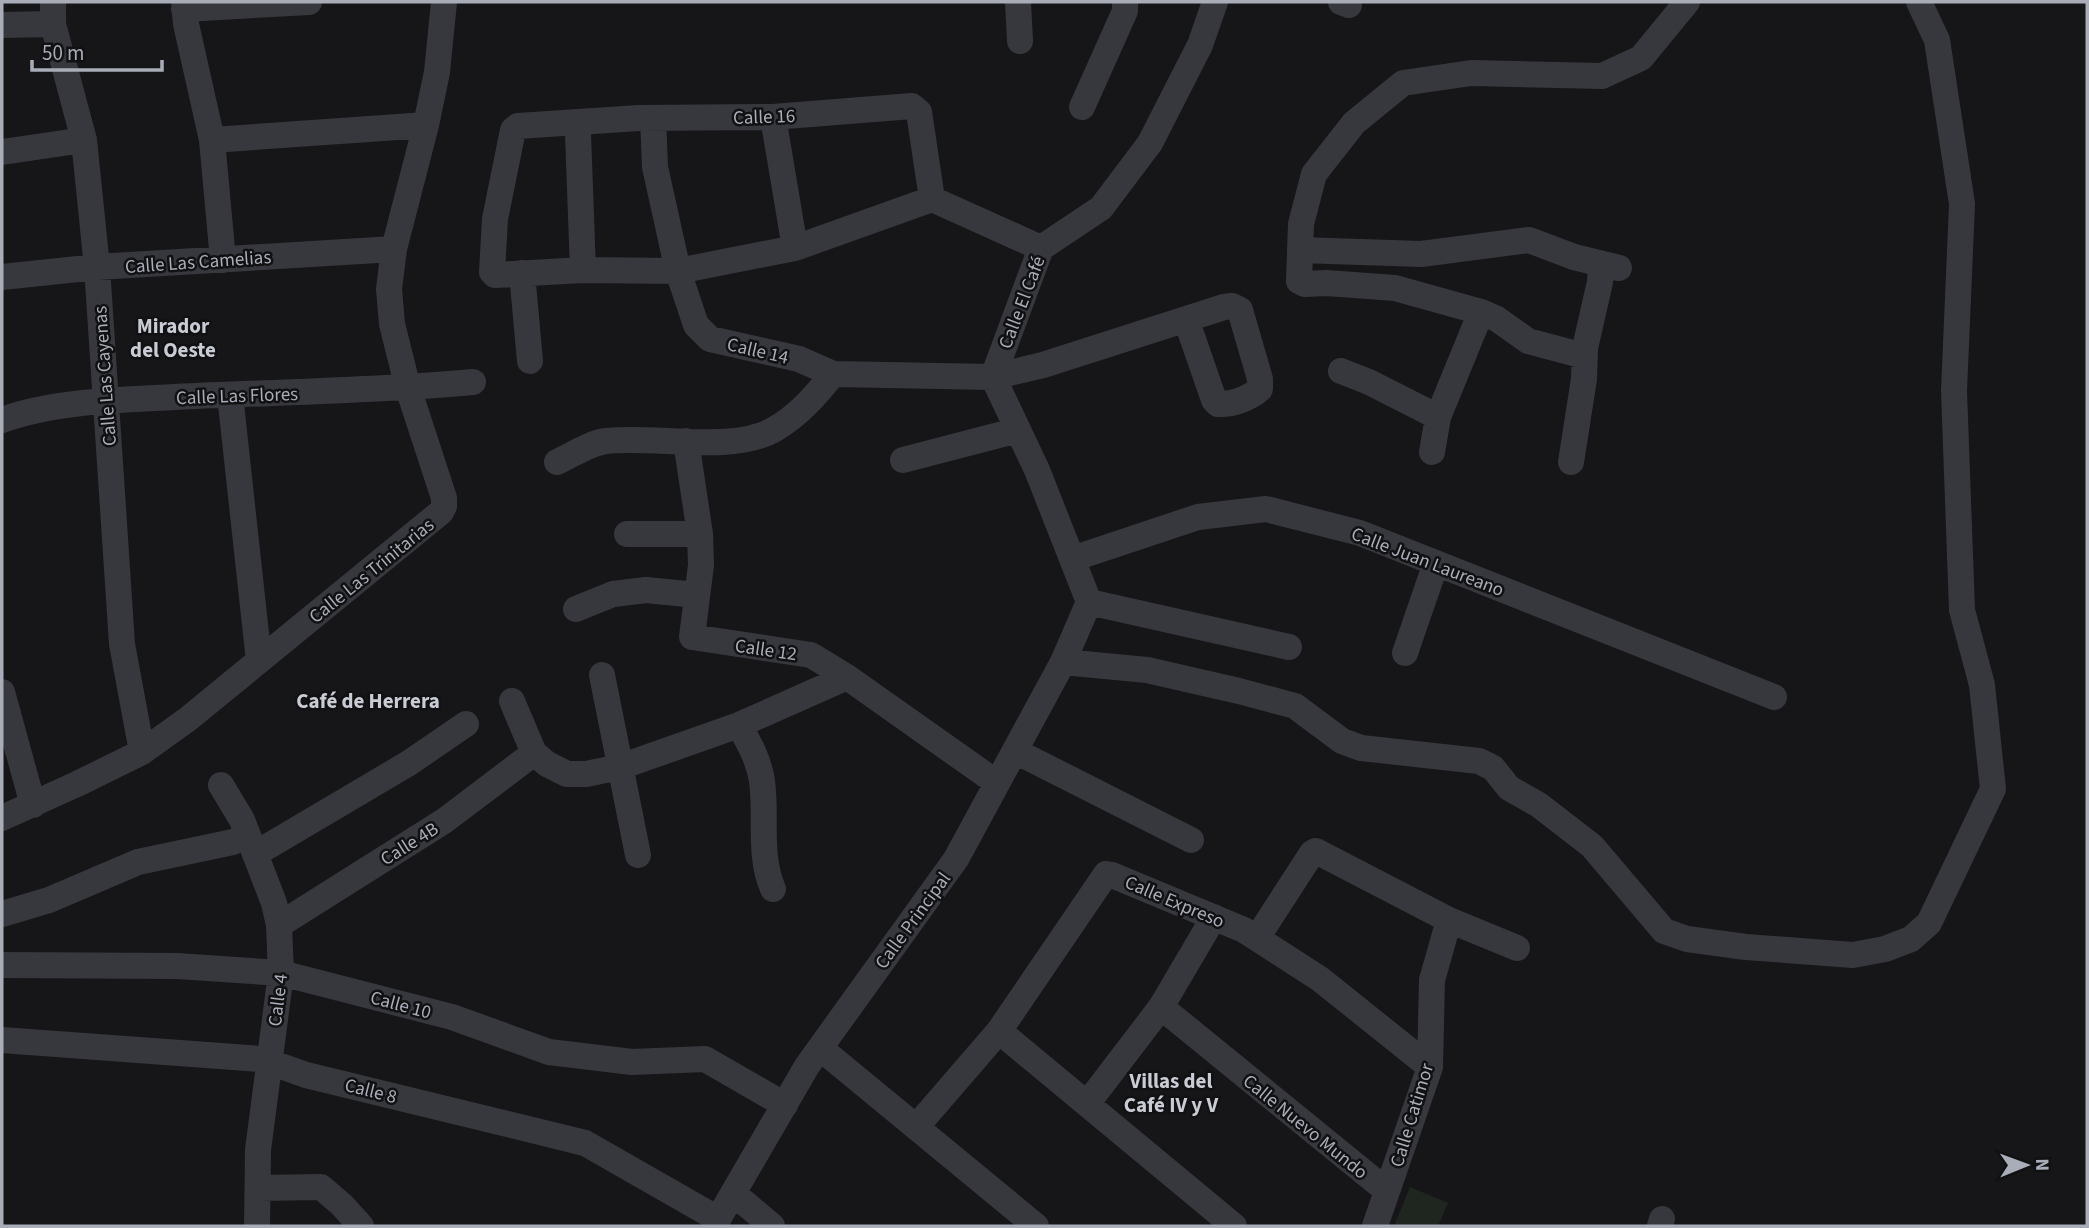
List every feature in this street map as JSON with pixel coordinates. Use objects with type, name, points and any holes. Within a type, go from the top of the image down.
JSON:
[{"type":"street","points":[[223,260],[212,140],[184,5],[309,2]]},
{"type":"street","name":"Calle Las Trinitarias","points":[[2,818],[142,752],[188,719],[441,512],[444,498],[408,388],[389,306],[394,249],[437,72],[444,2]]},
{"type":"street","points":[[1018,2],[1020,41]]},
{"type":"street","points":[[1082,107],[1125,11],[1125,2]]},
{"type":"street","name":"Calle El Café","points":[[993,377],[1041,248],[1101,208],[1150,143],[1200,45],[1215,2]]},
{"type":"street","points":[[1584,356],[1528,341],[1497,319],[1481,312],[1395,288],[1305,284],[1299,281],[1301,224],[1314,174],[1354,123],[1403,83],[1471,73],[1602,76],[1641,58],[1687,2]]},
{"type":"street","points":[[1063,662],[1147,670],[1295,706],[1342,741],[1362,748],[1479,761],[1493,768],[1509,788],[1539,805],[1592,846],[1664,930],[1687,939],[1746,947],[1853,954],[1885,949],[1910,939],[1929,923],[1993,789],[1982,685],[1962,610],[1954,391],[1962,204],[1937,40],[1919,2]]},
{"type":"street","points":[[2,24],[53,13]]},
{"type":"street","name":"Calle Las Cayenas","points":[[53,13],[84,140],[97,267],[122,644],[142,752]]},
{"type":"street","name":"Calle 16","points":[[522,273],[495,275],[492,272],[495,219],[513,130],[518,126],[653,118],[773,117],[912,106],[919,112],[932,199]]},
{"type":"street","points":[[773,117],[795,248]]},
{"type":"street","name":"Calle 14","points":[[653,118],[655,167],[678,271],[696,325],[710,339],[799,359],[833,374],[993,377],[1044,365],[1186,319]]},
{"type":"street","points":[[212,140],[426,125]]},
{"type":"street","points":[[578,134],[583,270]]},
{"type":"street","points":[[2,152],[84,140]]},
{"type":"street","points":[[530,361],[522,273],[583,270],[678,271],[795,248],[932,199],[1041,248]]},
{"type":"street","points":[[1300,250],[1421,254],[1530,240],[1547,248],[1610,266],[1600,282],[1584,356],[1584,379],[1571,462]]},
{"type":"street","name":"Calle Las Camelias","points":[[2,277],[97,267],[394,249]]},
{"type":"street","points":[[1432,452],[1438,417],[1481,312]]},
{"type":"street","points":[[1341,371],[1438,417]]},
{"type":"street","points":[[557,462],[604,441],[728,441],[754,438],[774,430],[813,399],[833,374]]},
{"type":"street","points":[[993,377],[1037,470],[1089,602],[1289,647]]},
{"type":"street","name":"Calle Las Flores","points":[[2,420],[25,413],[106,401],[408,388],[473,382]]},
{"type":"street","points":[[230,394],[259,661]]},
{"type":"street","points":[[904,460],[1018,430]]},
{"type":"street","name":"Calle 12","points":[[686,441],[700,534],[701,565],[692,637],[811,655],[847,677],[997,783]]},
{"type":"street","name":"Calle Juan Laureano","points":[[1072,559],[1198,517],[1266,509],[1360,533],[1773,697]]},
{"type":"street","points":[[627,534],[700,534]]},
{"type":"street","points":[[1405,653],[1436,563]]},
{"type":"street","points":[[576,610],[613,593],[646,590],[697,595]]},
{"type":"street","name":"Calle Principal","points":[[716,1223],[820,1048],[956,859],[1063,662],[1089,602]]},
{"type":"street","points":[[602,675],[638,855]]},
{"type":"street","points":[[512,701],[534,753],[547,764],[567,774],[586,774],[620,767],[739,725],[847,677]]},
{"type":"street","points":[[2,692],[33,805]]},
{"type":"street","points":[[2,914],[49,900],[138,862],[233,842],[252,845],[399,770],[466,724]]},
{"type":"street","points":[[739,725],[756,756],[762,780],[763,846],[773,889]]},
{"type":"street","points":[[1015,751],[1191,840]]},
{"type":"street","name":"Calle 4B","points":[[279,925],[444,821],[534,753]]},
{"type":"street","name":"Calle 4","points":[[221,785],[242,820],[274,903],[279,925],[281,973],[258,1150],[257,1226]]},
{"type":"street","points":[[1257,938],[1312,853],[1316,851],[1449,920],[1517,948]]},
{"type":"street","name":"Calle Expreso","points":[[917,1126],[999,1031],[1106,874],[1214,917],[1257,938],[1320,979],[1430,1067]]},
{"type":"street","points":[[1087,1104],[1161,1007],[1214,917]]},
{"type":"street","name":"Calle Catimor","points":[[1375,1226],[1430,1067],[1433,980],[1449,920]]},
{"type":"street","name":"Calle 10","points":[[2,965],[177,966],[281,973],[452,1017],[549,1052],[632,1062],[705,1059],[785,1105]]},
{"type":"street","name":"Calle Nuevo Mundo","points":[[1161,1007],[1387,1191]]},
{"type":"street","points":[[999,1031],[1234,1226]]},
{"type":"street","name":"Calle 8","points":[[2,1040],[261,1059],[306,1075],[585,1143],[716,1223]]},
{"type":"street","points":[[820,1048],[1036,1226]]},
{"type":"street","points":[[258,1188],[321,1187],[361,1226]]},
{"type":"street","points":[[733,1193],[772,1226]]},
{"type":"shaded area","points":[[1410,1187],[1448,1203],[1438,1226],[1394,1226]]},
{"type":"district","name":"Mirador del Oeste","points":[[173,338]]},
{"type":"district","name":"Café de Herrera","points":[[368,701]]},
{"type":"district","name":"Villas del Café IV y V","points":[[1171,1093]]}]
